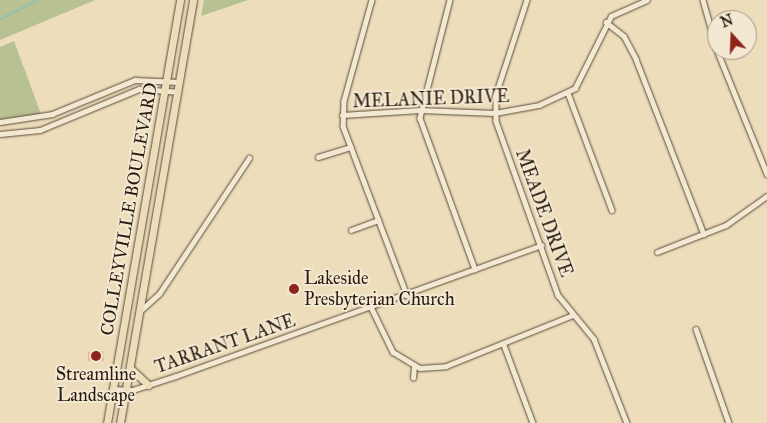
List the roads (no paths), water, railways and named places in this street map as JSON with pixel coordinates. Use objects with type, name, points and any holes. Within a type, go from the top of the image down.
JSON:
[{"type":"main road","name":"COLLEYVILLE BOULEVARD","points":[[107,423],[180,0]]},
{"type":"main road","name":"COLLEYVILLE BOULEVARD","points":[[120,423],[193,0]]},
{"type":"main road","points":[[130,368],[148,385]]},
{"type":"street","points":[[372,0],[342,116],[350,147],[407,295]]},
{"type":"street","points":[[450,0],[420,110],[425,137],[475,269]]},
{"type":"street","name":"MEADE DRIVE","points":[[527,0],[497,90],[495,113],[558,295],[594,339],[627,423]]},
{"type":"street","points":[[612,210],[568,93],[579,82],[606,22],[619,9],[647,0]]},
{"type":"street","points":[[703,0],[707,14]]},
{"type":"street","points":[[606,22],[624,36],[636,59],[704,234]]},
{"type":"street","points":[[721,60],[767,174]]},
{"type":"street","points":[[0,122],[36,118],[135,80],[179,82]]},
{"type":"street","points":[[0,134],[40,130],[94,106],[139,89],[178,92]]},
{"type":"street","name":"MELANIE DRIVE","points":[[342,116],[420,110],[495,113],[539,105],[568,93]]},
{"type":"street","points":[[90,98],[94,106]]},
{"type":"street","points":[[318,157],[350,147]]},
{"type":"street","points":[[140,311],[159,294],[250,158]]},
{"type":"street","points":[[656,252],[726,225],[767,196]]},
{"type":"street","points":[[351,230],[378,220]]},
{"type":"street","name":"TARRANT LANE","points":[[113,389],[126,390],[148,385],[372,309],[542,245]]},
{"type":"street","points":[[372,309],[393,352],[414,366],[446,366],[504,345],[573,315]]},
{"type":"street","points":[[696,329],[729,423]]},
{"type":"street","points":[[504,345],[534,423]]},
{"type":"street","points":[[413,378],[414,366]]},
{"type":"waterway","points":[[0,19],[38,0]]},
{"type":"place","name":"Lakeside Presbyterian Church","points":[[294,289]]},
{"type":"place","name":"Streamline Landscape","points":[[96,356]]}]
